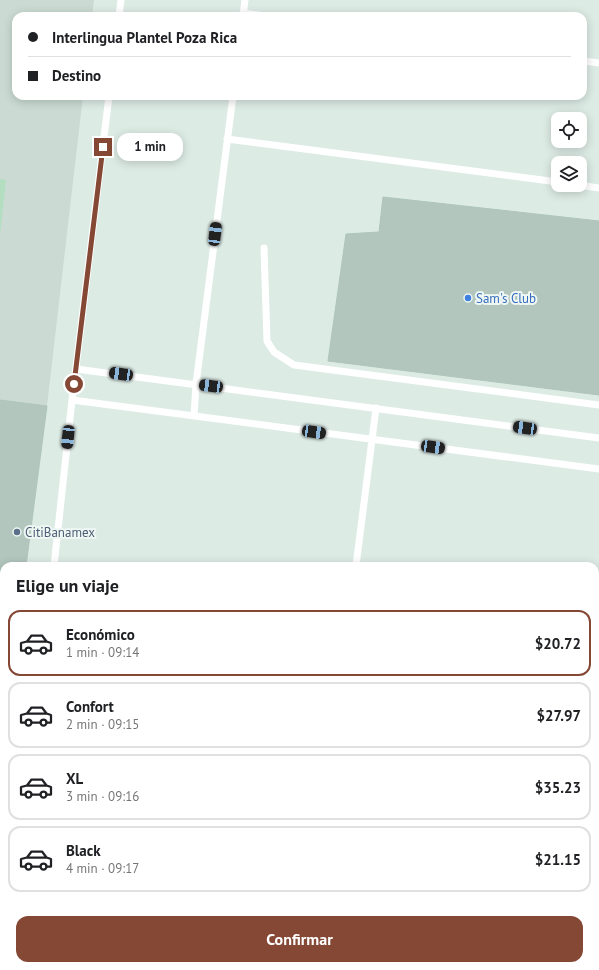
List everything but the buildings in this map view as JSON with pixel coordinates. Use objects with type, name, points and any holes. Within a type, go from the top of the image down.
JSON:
[{"type":"lane","points":[[120,12],[121,0]]},
{"type":"lane","points":[[243,12],[245,0]]},
{"type":"lane","points":[[587,62],[599,63]]},
{"type":"lane","points":[[54,562],[72,400],[109,100]]},
{"type":"lane","points":[[194,416],[196,384],[232,100]]},
{"type":"lane","points":[[227,139],[551,181]]},
{"type":"lane","points":[[587,186],[599,188]]},
{"type":"lane","points":[[264,248],[267,341],[274,352],[294,365],[599,405]]},
{"type":"lane","points":[[76,368],[599,438]]},
{"type":"lane","points":[[72,400],[599,469]]},
{"type":"lane","points":[[357,562],[376,408]]},
{"type":"shaded area","points":[[0,0],[94,0],[92,12],[12,12],[12,100],[83,100],[47,406],[27,562],[0,562]]},
{"type":"green space","points":[[0,179],[6,180],[0,235]]},
{"type":"place","name":"Sam's Club","points":[[468,298]]},
{"type":"place","name":"CitiBanamex","points":[[17,532]]},
{"type":"route","points":[[74,384],[103,147]]}]
